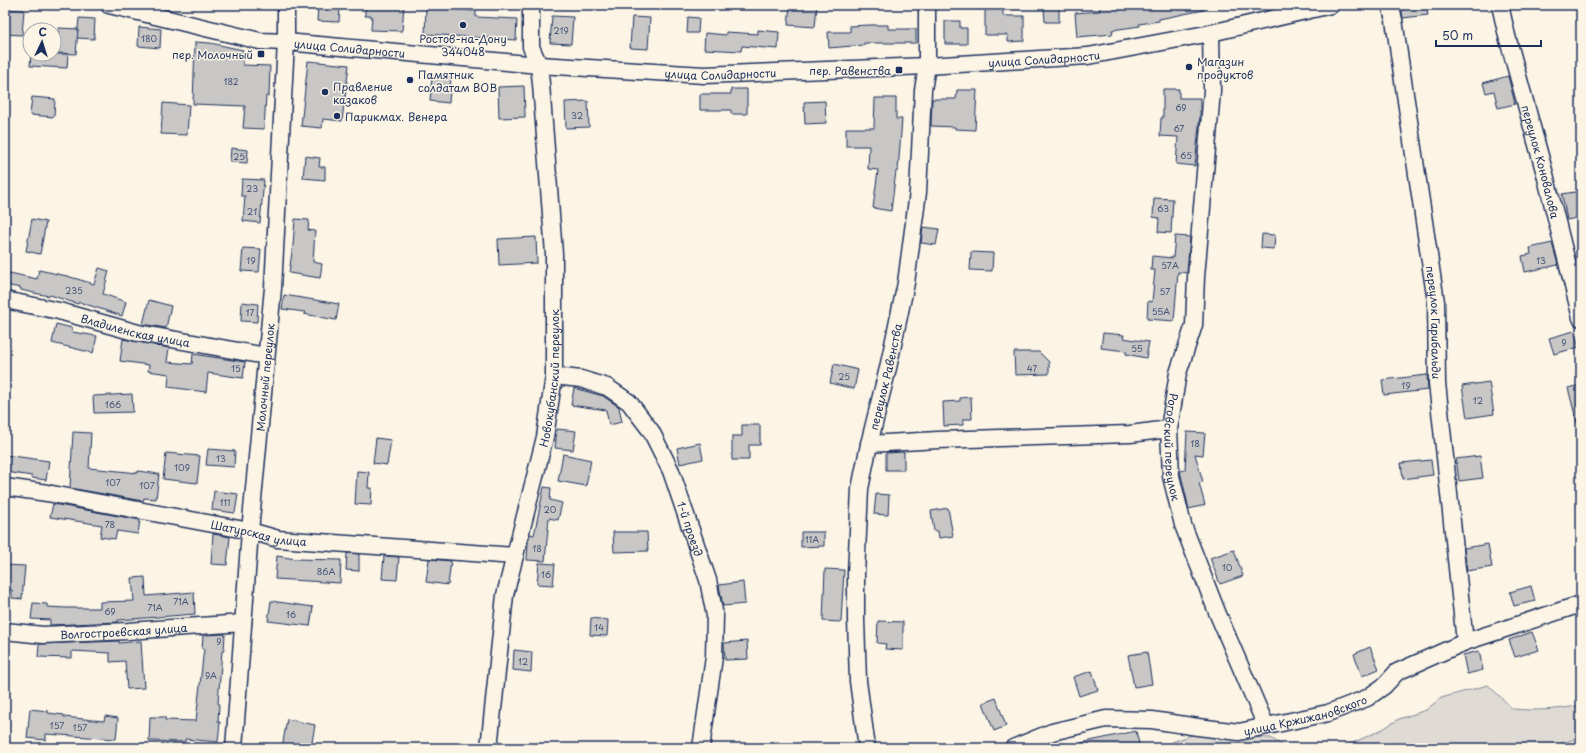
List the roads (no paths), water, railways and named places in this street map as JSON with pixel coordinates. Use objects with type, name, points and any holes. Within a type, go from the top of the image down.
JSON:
[{"type":"street","name":"улица Солидарности","points":[[109,5],[260,41],[286,42],[539,65],[704,75],[927,66],[1088,56],[1211,33],[1331,5]]},
{"type":"street","name":"Молочный переулок","points":[[234,748],[250,531],[272,288],[286,42],[286,5]]},
{"type":"street","name":"Новокубанский переулок","points":[[489,748],[505,595],[545,437],[554,376],[554,254],[539,65],[531,47],[531,5]]},
{"type":"street","name":"переулок Равенства","points":[[867,748],[858,682],[856,574],[860,489],[906,283],[918,192],[922,90],[927,66],[927,5]]},
{"type":"street","name":"переулок Гарибальди","points":[[1390,5],[1394,20],[1436,302],[1437,383],[1465,642]]},
{"type":"street","name":"переулок Коновалова","points":[[1500,5],[1507,36],[1547,181],[1581,318]]},
{"type":"street","name":"Роговский переулок","points":[[1211,33],[1212,90],[1197,269],[1194,325],[1178,373],[1169,429],[1170,476],[1183,525],[1217,612],[1266,726]]},
{"type":"street","name":"Владиленская улица","points":[[5,300],[59,311],[138,333],[266,356]]},
{"type":"street","name":"1-й проезд","points":[[554,376],[581,379],[607,387],[629,402],[650,431],[671,471],[708,580],[715,616],[714,657],[701,748]]},
{"type":"street","points":[[869,444],[938,440],[1130,434],[1169,429]]},
{"type":"street","name":"Шатурская улица","points":[[5,487],[47,493],[250,531],[278,539],[515,556]]},
{"type":"street","name":"улица Кржижановского","points":[[1013,748],[1052,732],[1106,719],[1152,720],[1239,732],[1328,713],[1367,698],[1384,686],[1397,672],[1465,642],[1581,604]]},
{"type":"street","name":"Волгостроевская улица","points":[[5,631],[43,634],[128,631],[243,623]]},
{"type":"place","name":"Ростов-на-Дону 344048","points":[[463,25]]},
{"type":"place","name":"пер. Молочный","points":[[261,54]]},
{"type":"place","name":"Магазин продуктов","points":[[1189,67]]},
{"type":"place","name":"пер. Равенства","points":[[899,70]]},
{"type":"place","name":"Памятник солдатам ВОВ","points":[[410,80]]},
{"type":"place","name":"Правление казаков","points":[[325,92]]},
{"type":"place","name":"Парикмах. Венера","points":[[337,116]]}]
